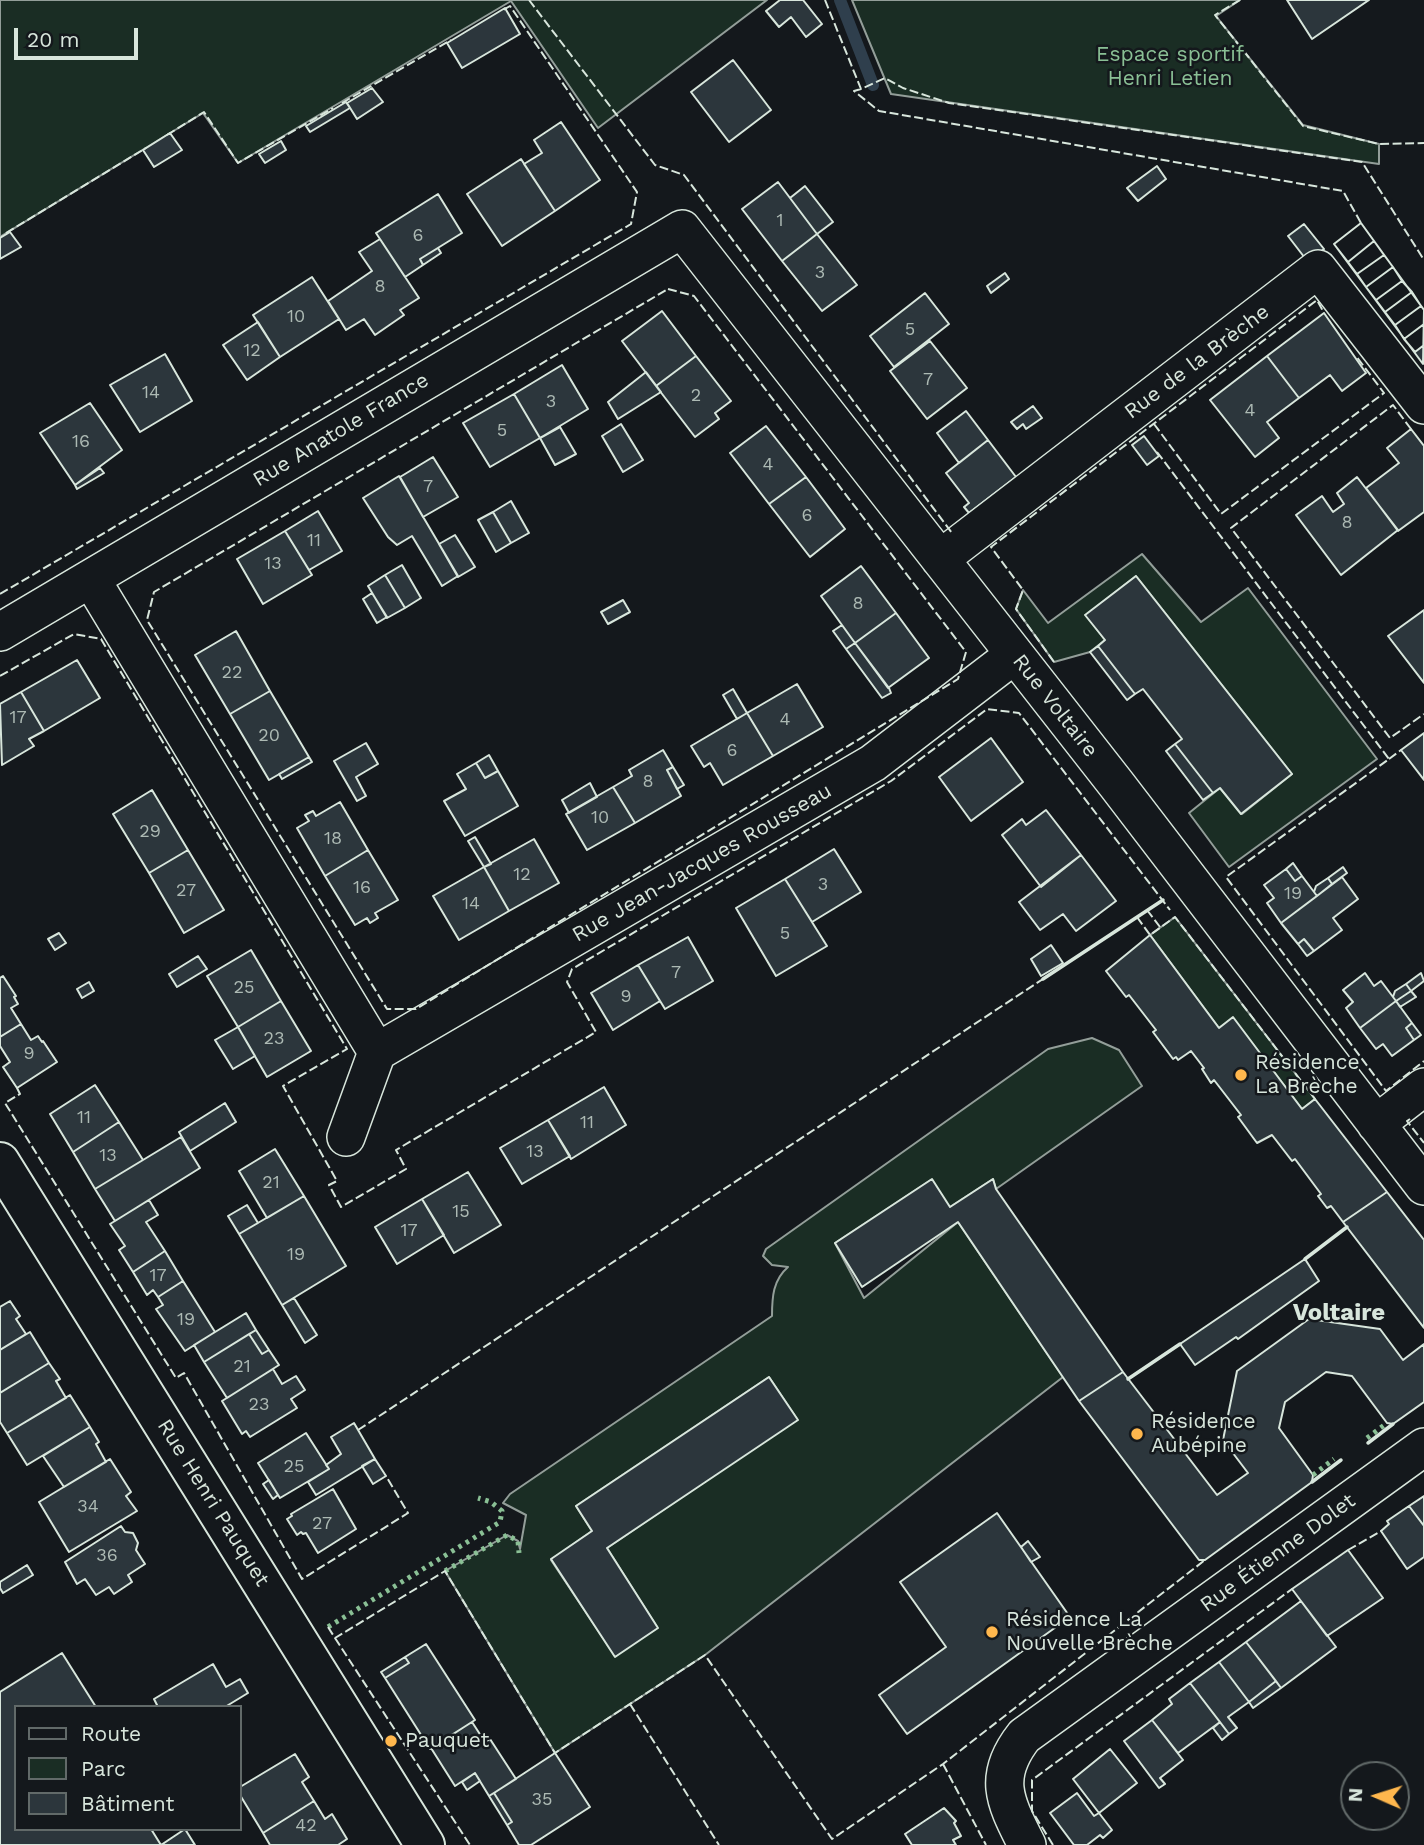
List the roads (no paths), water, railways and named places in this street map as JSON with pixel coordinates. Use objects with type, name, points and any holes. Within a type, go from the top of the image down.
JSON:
[{"type":"street","name":"Rue Voltaire","points":[[682,229],[1117,785],[1424,1186]]},
{"type":"street","name":"Rue Anatole France","points":[[0,632],[682,229]]},
{"type":"street","name":"Rue de la Brèche","points":[[940,559],[1318,269],[1424,405]]},
{"type":"street","points":[[90,579],[377,1052],[346,1138]]},
{"type":"street","name":"Rue Jean-Jacques Rousseau","points":[[377,1052],[873,763],[1014,654]]},
{"type":"street","points":[[1376,1124],[1424,1087]]},
{"type":"street","name":"Rue Henri Pauquet","points":[[0,1163],[425,1845]]},
{"type":"street","name":"Rue Étienne Dolet","points":[[1027,1845],[1005,1797],[1008,1765],[1013,1750],[1024,1736],[1424,1447]]},
{"type":"waterway","points":[[840,0],[873,85]]},
{"type":"place","name":"Résidence La Brèche","points":[[1241,1075]]},
{"type":"place","name":"Résidence Aubépine","points":[[1137,1434]]},
{"type":"place","name":"Résidence La Nouvelle Brèche","points":[[992,1632]]},
{"type":"place","name":"Pauquet","points":[[391,1741]]},
{"type":"district","name":"Voltaire","points":[[1339,1313]]},
{"type":"park label","name":"Espace sportif Henri Letien","points":[[1170,67]]}]
